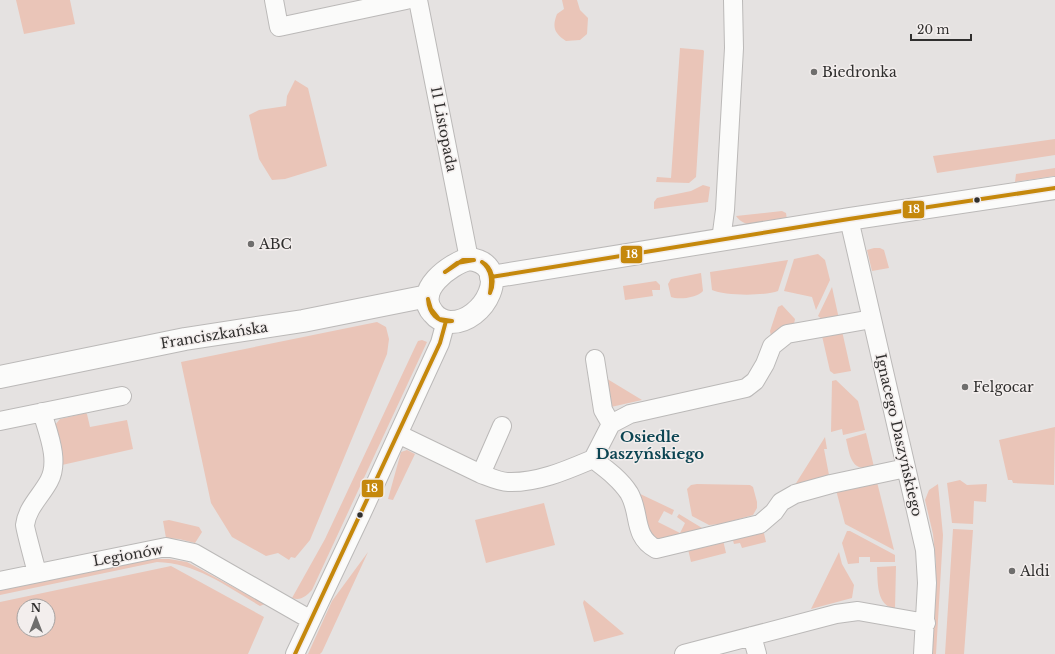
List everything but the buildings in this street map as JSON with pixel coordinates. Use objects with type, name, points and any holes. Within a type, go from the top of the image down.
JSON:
[{"type":"street","points":[[274,0],[279,27],[406,0]]},
{"type":"street","name":"11 Listopada","points":[[418,0],[469,258]]},
{"type":"street","points":[[721,240],[725,210],[733,72],[733,0]]},
{"type":"street","points":[[491,277],[849,219],[1055,188]]},
{"type":"street","name":"Ignacego Daszyńskiego","points":[[849,219],[925,550],[927,583],[926,623],[923,654]]},
{"type":"street","points":[[469,258],[482,262],[489,269],[491,277],[492,288],[480,308],[466,318],[446,321],[439,319],[432,312],[428,303],[428,296],[432,286],[441,275],[454,265],[469,258]]},
{"type":"street","name":"Franciszkańska","points":[[0,378],[185,339],[303,321],[428,296]]},
{"type":"street","points":[[398,434],[481,474],[508,482],[529,480],[560,473],[593,459],[611,424],[630,414],[746,388],[755,381],[765,364],[772,346],[787,334],[872,319]]},
{"type":"street","points":[[295,654],[440,343],[446,321]]},
{"type":"street","points":[[595,359],[603,410],[611,424]]},
{"type":"street","points":[[0,421],[122,396]]},
{"type":"street","points":[[36,573],[25,526],[31,507],[49,481],[54,469],[54,460],[42,412]]},
{"type":"street","points":[[481,474],[502,426]]},
{"type":"street","points":[[593,459],[616,477],[630,494],[641,534],[647,544],[656,549],[760,524],[774,512],[781,502],[795,494],[831,484],[906,468]]},
{"type":"street","name":"Legionów","points":[[0,581],[166,547],[194,553],[311,620]]},
{"type":"street","points":[[684,654],[836,614],[858,611],[926,623]]},
{"type":"street","points":[[752,636],[757,654]]},
{"type":"shaded area","points":[[16,0],[70,0],[75,24],[24,34]]},
{"type":"shaded area","points":[[562,0],[577,0],[580,10],[588,18],[587,34],[580,40],[566,41],[555,29],[554,26],[557,14],[564,9]]},
{"type":"shaded area","points":[[680,48],[704,51],[696,177],[689,183],[656,182],[657,177],[671,178]]},
{"type":"shaded area","points":[[295,80],[308,88],[327,166],[285,179],[272,180],[259,159],[249,115],[259,110],[286,106],[287,96]]},
{"type":"shaded area","points":[[1055,139],[1055,155],[937,173],[933,156]]},
{"type":"shaded area","points":[[1055,168],[1055,176],[1015,182],[1016,174]]},
{"type":"shaded area","points":[[703,185],[710,187],[708,202],[654,209],[654,202],[657,198],[691,191]]},
{"type":"shaded area","points":[[782,211],[786,213],[787,220],[760,225],[746,224],[736,216]]},
{"type":"shaded area","points":[[874,248],[884,250],[889,268],[872,271],[867,250]]},
{"type":"shaded area","points":[[818,254],[825,260],[830,280],[816,310],[812,297],[784,291],[794,259]]},
{"type":"shaded area","points":[[788,260],[778,291],[764,294],[745,295],[712,290],[710,272]]},
{"type":"shaded area","points":[[701,273],[703,291],[687,298],[671,297],[668,284],[671,279]]},
{"type":"shaded area","points":[[656,281],[660,285],[660,290],[652,290],[653,296],[625,300],[623,286]]},
{"type":"shaded area","points":[[832,287],[839,319],[823,320],[818,316]]},
{"type":"shaded area","points":[[782,305],[795,319],[794,324],[771,336],[770,331],[778,307]]},
{"type":"shaded area","points":[[377,322],[386,327],[389,339],[387,354],[310,540],[295,558],[291,557],[289,560],[278,553],[266,556],[232,537],[211,503],[181,362]]},
{"type":"shaded area","points":[[842,331],[851,371],[834,374],[830,371],[822,336]]},
{"type":"shaded area","points":[[422,340],[427,342],[312,590],[301,598],[292,598],[325,539],[418,341]]},
{"type":"shaded area","points":[[604,377],[642,400],[611,407]]},
{"type":"shaded area","points":[[836,380],[858,401],[865,430],[843,435],[842,429],[831,432],[832,381]]},
{"type":"shaded area","points":[[86,413],[90,427],[127,420],[133,449],[62,465],[55,425],[60,419]]},
{"type":"shaded area","points":[[1055,427],[1054,485],[1013,483],[1012,480],[1008,480],[999,440]]},
{"type":"shaded area","points":[[866,433],[874,467],[860,468],[853,462],[846,439]]},
{"type":"shaded area","points":[[825,437],[827,449],[824,449],[829,475],[822,481],[793,488]]},
{"type":"shaded area","points":[[407,450],[415,454],[393,500],[388,499],[401,452]]},
{"type":"shaded area","points":[[960,480],[967,485],[987,484],[986,502],[974,501],[973,524],[952,523],[947,483]]},
{"type":"shaded area","points":[[877,482],[894,550],[845,524],[836,490]]},
{"type":"shaded area","points":[[938,484],[943,535],[936,654],[931,654],[936,564],[933,534],[925,500],[929,490]]},
{"type":"shaded area","points":[[691,485],[750,485],[753,487],[757,508],[753,515],[721,524],[709,525],[692,516],[687,489]]},
{"type":"shaded area","points":[[636,492],[674,510],[672,515],[664,511],[658,522],[680,533],[685,523],[677,517],[679,514],[707,531],[658,540],[649,533]]},
{"type":"shaded area","points":[[544,503],[555,545],[486,563],[475,520]]},
{"type":"shaded area","points":[[169,520],[199,527],[202,532],[195,543],[179,539],[166,538],[163,521]]},
{"type":"shaded area","points":[[763,529],[766,542],[742,548],[740,543],[734,544],[732,537]]},
{"type":"shaded area","points":[[953,529],[973,530],[964,654],[945,654]]},
{"type":"shaded area","points":[[847,531],[850,531],[895,555],[895,562],[870,562],[870,557],[859,557],[859,563],[848,564],[842,543]]},
{"type":"shaded area","points":[[723,540],[726,553],[691,562],[688,549]]},
{"type":"shaded area","points":[[368,552],[322,652],[320,654],[308,654],[332,601]]},
{"type":"shaded area","points":[[839,552],[842,564],[854,585],[852,598],[811,609]]},
{"type":"shaded area","points":[[152,559],[169,559],[187,562],[265,604],[260,606],[224,584],[198,571],[171,563],[157,562],[0,595],[0,590]]},
{"type":"shaded area","points":[[171,566],[264,617],[248,654],[0,654],[0,602],[16,599],[16,638],[56,638],[56,598],[19,598]]},
{"type":"shaded area","points":[[896,566],[895,609],[889,607],[881,598],[878,586],[877,567]]},
{"type":"shaded area","points":[[584,600],[624,634],[594,642],[583,603]]},
{"type":"transit line","name":"18","points":[[491,277],[849,219],[1055,188]]},
{"type":"transit line","name":"18","points":[[445,272],[463,260],[474,260]]},
{"type":"transit line","name":"18","points":[[445,272],[457,263],[474,260]]},
{"type":"transit line","name":"18","points":[[482,262],[491,272],[493,280],[490,293]]},
{"type":"transit line","name":"18","points":[[482,262],[489,272],[491,284],[490,293]]},
{"type":"transit line","name":"18","points":[[428,299],[431,309],[439,319],[452,321]]},
{"type":"transit line","name":"18","points":[[428,299],[430,309],[438,319],[452,321]]},
{"type":"transit line","name":"18","points":[[295,654],[440,343],[446,321]]},
{"type":"place","name":"Biedronka","points":[[814,72]]},
{"type":"place","name":"ABC","points":[[251,244]]},
{"type":"place","name":"Felgocar","points":[[965,387]]},
{"type":"place","name":"Aldi","points":[[1012,571]]},
{"type":"district","name":"Osiedle Daszyńskiego","points":[[650,446]]}]
